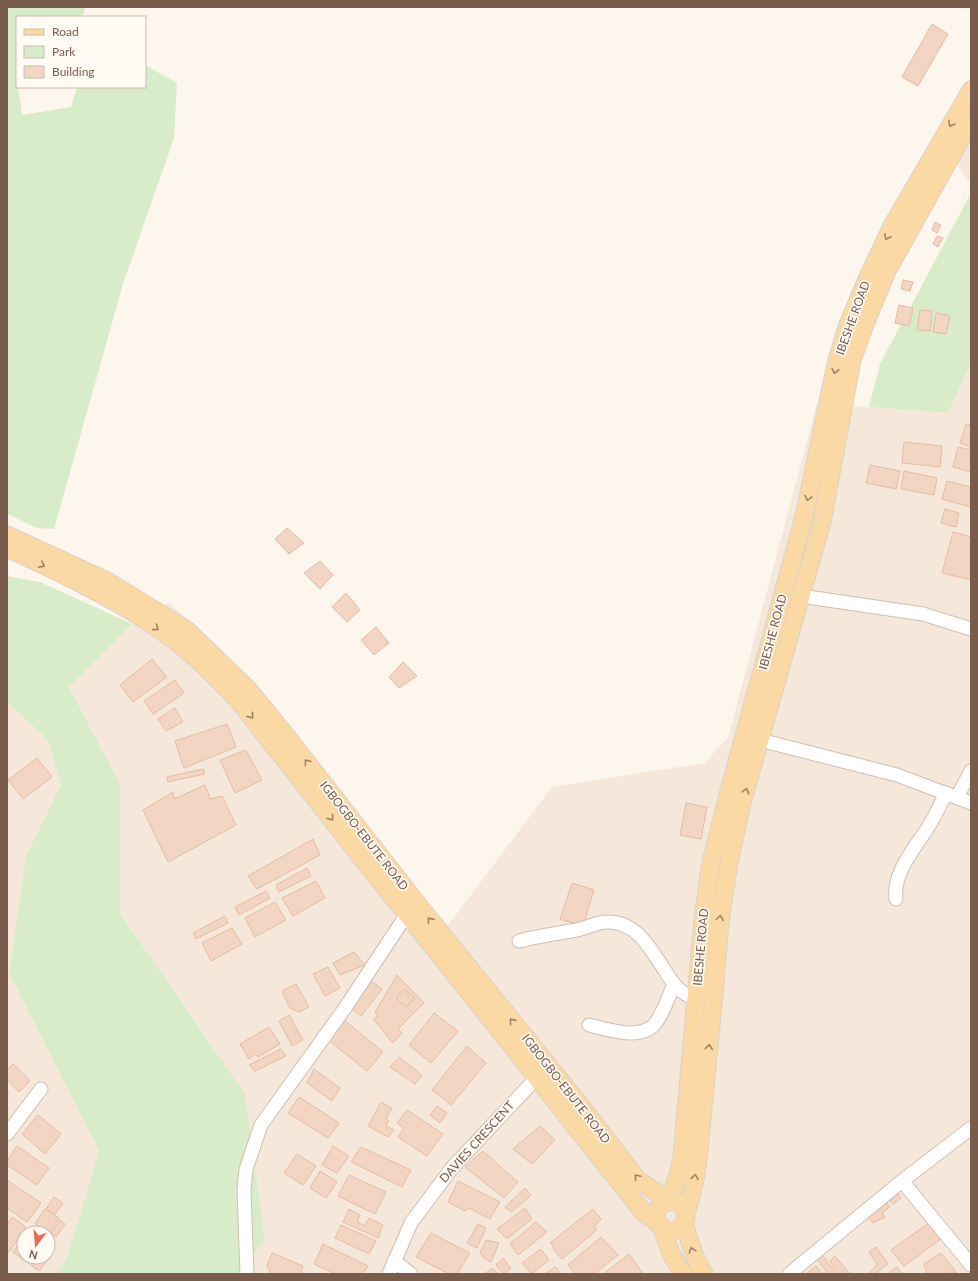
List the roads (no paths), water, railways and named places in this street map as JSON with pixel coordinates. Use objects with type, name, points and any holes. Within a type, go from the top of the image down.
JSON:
[{"type":"main road","name":"IBESHE ROAD","points":[[666,1202],[678,1176],[682,1156],[703,919],[711,862],[804,517],[836,364],[847,327],[867,279],[892,226],[971,90]]},
{"type":"main road","name":"IBESHE ROAD","points":[[685,1219],[695,1180],[698,1159],[721,914],[729,863],[737,825],[760,740],[822,522],[831,466],[852,360],[887,271],[971,121]]},
{"type":"main road","name":"IGBOGBO-EBUTE ROAD","points":[[7,535],[109,582],[148,605],[187,630],[248,689],[420,908],[549,1066],[639,1181],[659,1194],[666,1202]]},
{"type":"main road","name":"IGBOGBO-EBUTE ROAD","points":[[7,548],[93,590],[151,624],[186,650],[216,677],[242,704],[386,889],[643,1212],[661,1226]]},
{"type":"main road","points":[[684,1274],[670,1253],[657,1214],[658,1210],[666,1202],[678,1203],[685,1210],[685,1219],[695,1257],[704,1274]]},
{"type":"main road","points":[[661,1226],[666,1230],[676,1230],[685,1219]]},
{"type":"street","points":[[801,596],[923,614],[971,629]]},
{"type":"street","points":[[760,740],[897,776],[971,803]]},
{"type":"street","points":[[896,899],[896,880],[903,865],[951,795],[971,771]]},
{"type":"street","points":[[247,1274],[244,1190],[246,1169],[261,1125],[345,1008],[407,914]]},
{"type":"street","points":[[519,941],[563,931],[578,930],[607,922],[620,924],[633,930],[646,942],[678,989],[696,999]]},
{"type":"street","points":[[589,1025],[622,1032],[643,1032],[653,1026],[660,1016],[674,984]]},
{"type":"street","name":"DAVIES CRESCENT","points":[[389,1274],[411,1223],[452,1168],[536,1077],[549,1066]]},
{"type":"street","points":[[7,1134],[41,1089]]},
{"type":"street","points":[[789,1274],[902,1181],[971,1128]]},
{"type":"street","points":[[902,1181],[971,1265]]},
{"type":"street","points":[[394,1261],[411,1274]]}]
